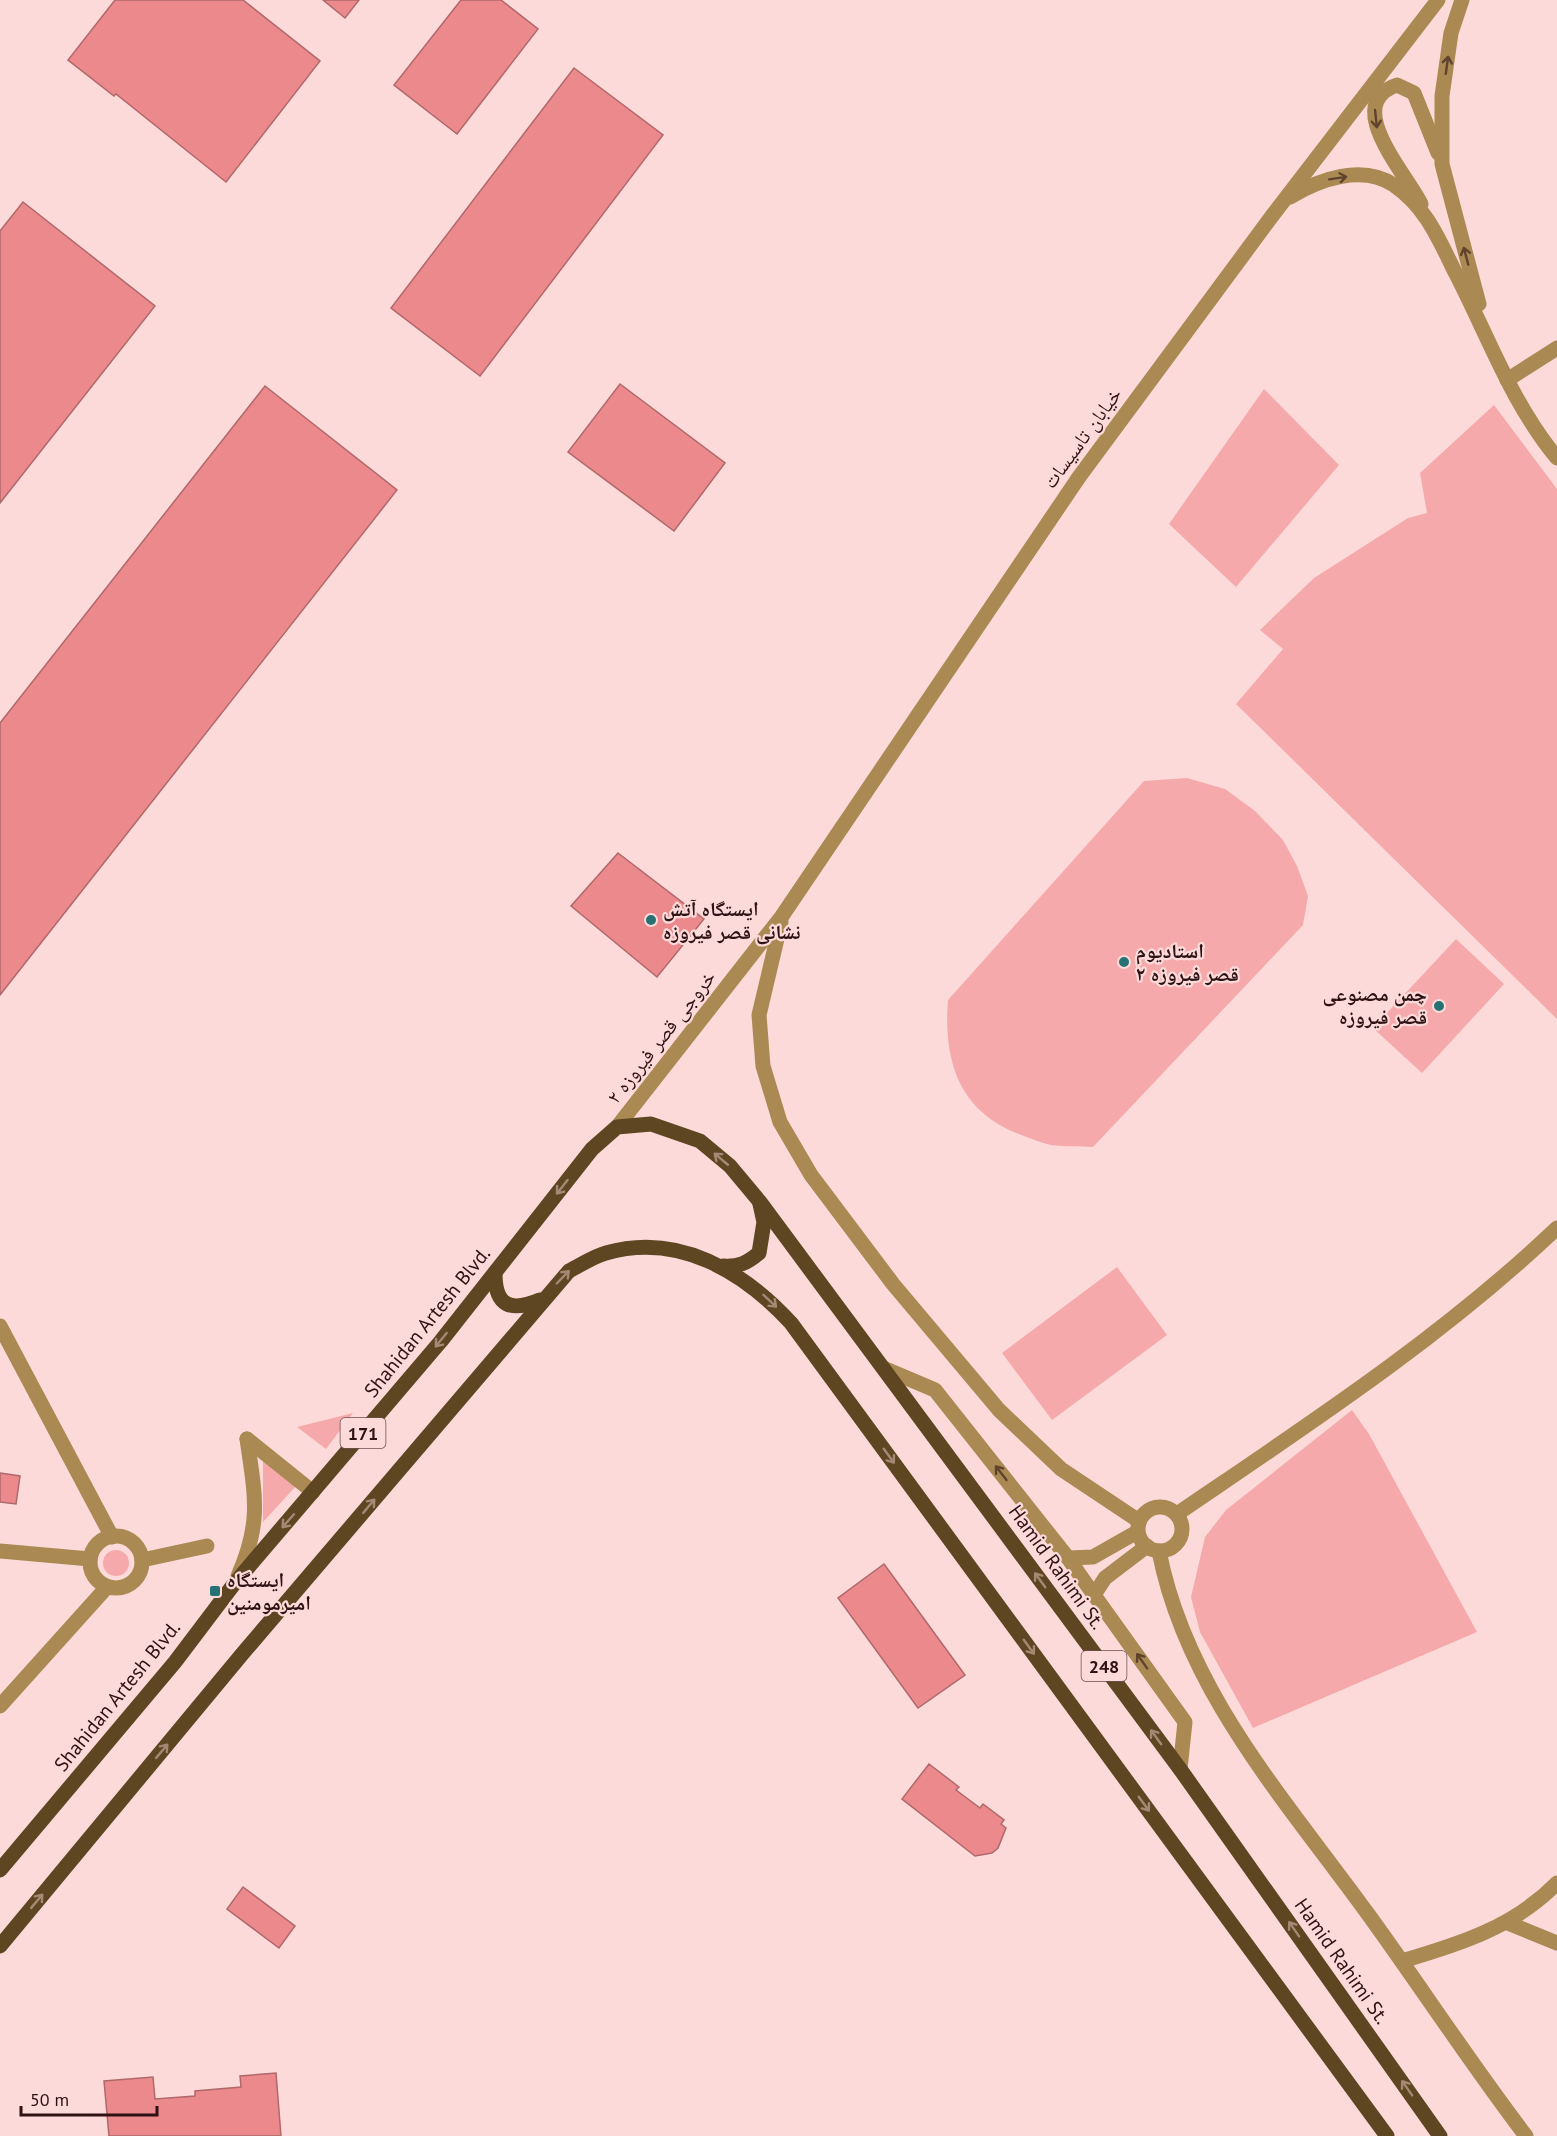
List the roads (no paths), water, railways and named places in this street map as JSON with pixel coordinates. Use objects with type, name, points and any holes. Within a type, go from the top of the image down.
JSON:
[{"type":"main road","points":[[617,1127],[651,1124],[700,1141],[730,1166],[760,1202],[764,1222],[759,1253],[742,1264],[723,1266]]},
{"type":"main road","name":"Shahidan Artesh Blvd.","points":[[0,1870],[175,1662],[234,1584],[495,1273],[592,1149],[617,1127]]},
{"type":"main road","name":"Hamid Rahimi St.","points":[[760,1202],[1180,1769],[1440,2136]]},
{"type":"main road","name":"171","points":[[0,1946],[251,1644],[569,1271],[606,1253],[644,1247],[691,1252],[723,1266]]},
{"type":"main road","name":"248","points":[[723,1266],[768,1298],[791,1323],[1387,2136]]},
{"type":"main road","points":[[495,1273],[495,1288],[502,1301],[512,1307],[523,1307],[544,1298]]},
{"type":"street","name":"خیابان تاسیسات","points":[[782,916],[1078,477],[1272,216],[1438,0]]},
{"type":"street","points":[[1442,164],[1442,96],[1451,33],[1462,0]]},
{"type":"street","points":[[1487,333],[1442,164],[1414,93],[1397,85],[1384,89],[1377,97],[1375,107],[1377,130],[1424,212],[1487,333],[1518,404],[1557,458]]},
{"type":"street","points":[[1272,216],[1289,197],[1312,184],[1340,176],[1368,176],[1393,184],[1424,212]]},
{"type":"street","points":[[1507,380],[1557,348]]},
{"type":"street","points":[[782,916],[759,1015],[763,1066],[780,1122],[811,1175],[893,1284],[999,1410],[1061,1469],[1138,1526],[1153,1548],[1194,1659],[1237,1733],[1526,2136]]},
{"type":"street","name":"خروجی قصر فیروزه ۲","points":[[617,1127],[782,916]]},
{"type":"street","points":[[1178,1514],[1434,1335],[1507,1276],[1557,1228]]},
{"type":"street","points":[[0,1326],[112,1537]]},
{"type":"street","points":[[884,1368],[935,1390],[1068,1558],[1185,1722],[1180,1769]]},
{"type":"street","points":[[234,1584],[248,1554],[256,1521],[247,1439],[313,1492]]},
{"type":"street","points":[[1068,1558],[1093,1557],[1138,1526],[1143,1514],[1157,1507],[1164,1506],[1178,1514],[1183,1528],[1179,1542],[1167,1550],[1153,1548],[1105,1578],[1095,1595]]},
{"type":"street","points":[[112,1537],[128,1540],[135,1545],[142,1560],[138,1576],[132,1583],[116,1588],[107,1587],[94,1576],[90,1559],[97,1544],[112,1537]]},
{"type":"street","points":[[142,1560],[207,1546]]},
{"type":"street","points":[[0,1551],[90,1559]]},
{"type":"street","points":[[0,1706],[107,1587]]},
{"type":"street","points":[[1402,1961],[1455,1946],[1508,1923],[1536,1904],[1557,1883]]},
{"type":"street","points":[[1508,1923],[1557,1943]]},
{"type":"place","name":"ایستگاه آتش نشانی قصر فیروزه","points":[[651,920]]},
{"type":"place","name":"استادیوم قصر فیروزه ۲","points":[[1124,962]]},
{"type":"place","name":"چمن مصنوعی قصر فیروزه","points":[[1439,1006]]},
{"type":"place","name":"ایستگاه امیرمومنین","points":[[215,1591]]}]
